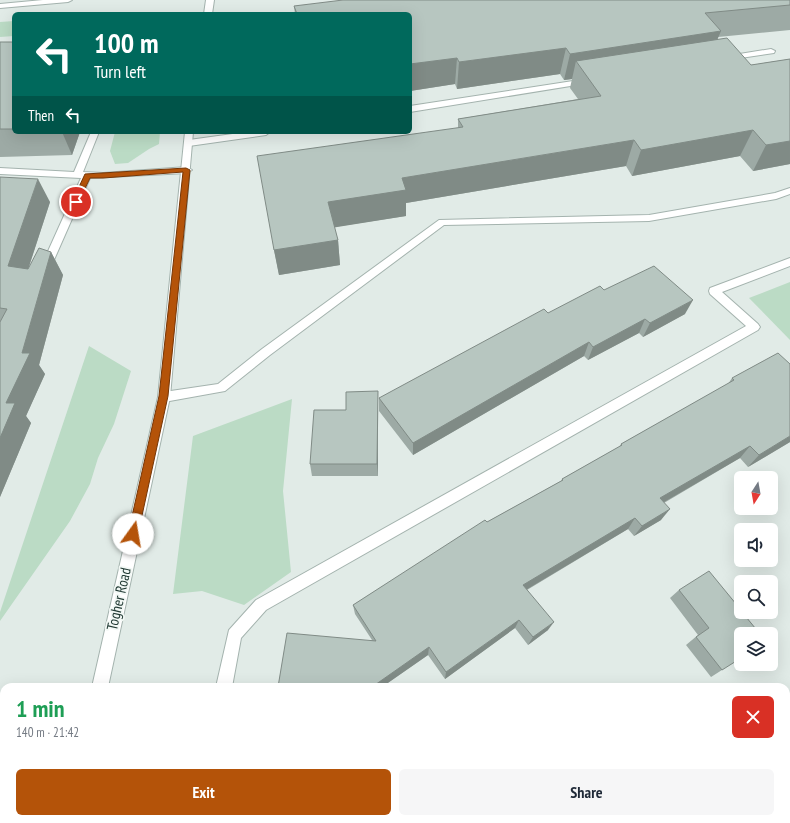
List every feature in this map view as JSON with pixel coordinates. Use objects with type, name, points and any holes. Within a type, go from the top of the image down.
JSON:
[{"type":"street","points":[[4,4],[68,0]]},
{"type":"street","points":[[208,12],[210,0]]},
{"type":"street","points":[[716,60],[771,51]]},
{"type":"street","points":[[412,109],[598,79]]},
{"type":"street","points":[[77,175],[94,134]]},
{"type":"street","points":[[189,138],[240,134]]},
{"type":"street","name":"Togher Road","points":[[101,683],[164,396],[189,138]]},
{"type":"street","points":[[0,171],[103,176],[186,170]]},
{"type":"street","points":[[40,281],[87,175]]},
{"type":"street","points":[[164,396],[221,388],[266,352],[442,222],[649,218],[776,196],[790,191]]},
{"type":"street","points":[[225,683],[234,635],[261,605],[754,327],[714,291],[790,262]]},
{"type":"green space","points":[[12,21],[12,36],[0,37],[0,22]]},
{"type":"green space","points":[[114,134],[160,134],[159,144],[128,163],[115,164],[110,151]]},
{"type":"green space","points":[[790,282],[790,340],[749,298]]},
{"type":"green space","points":[[89,346],[131,371],[114,424],[98,458],[90,484],[70,521],[0,621],[0,612]]},
{"type":"green space","points":[[292,399],[283,491],[291,572],[244,605],[202,591],[173,594],[193,436]]},
{"type":"building","points":[[343,0],[790,0],[790,5],[705,13],[721,31],[570,54],[566,48],[459,62],[457,58],[412,64],[412,12],[296,12],[294,6]]},
{"type":"building","points":[[727,38],[751,65],[790,59],[790,141],[766,145],[753,130],[641,150],[634,140],[402,178],[406,190],[328,202],[338,240],[274,250],[257,156],[463,127],[458,119],[601,96],[576,61]]},
{"type":"building","points":[[0,42],[12,42],[12,129],[0,129]]},
{"type":"building","points":[[0,177],[38,179],[8,266],[28,269],[39,248],[51,252],[22,353],[30,353],[6,403],[15,403],[0,438],[0,322],[7,309],[0,308]]},
{"type":"building","points":[[654,266],[693,300],[650,323],[645,319],[593,347],[589,342],[413,443],[379,398],[544,309],[548,313],[600,286],[604,290]]},
{"type":"building","points":[[778,353],[790,364],[790,436],[759,455],[750,446],[660,498],[670,509],[642,526],[635,518],[523,585],[554,622],[533,637],[519,620],[446,672],[429,647],[378,683],[279,683],[287,633],[376,641],[353,605],[485,520],[487,522],[563,480],[562,479],[622,445],[621,444],[734,380],[732,378]]},
{"type":"building","points":[[378,391],[377,464],[310,464],[314,410],[346,410],[346,392]]},
{"type":"building","points":[[709,571],[734,601],[734,619],[748,619],[754,627],[734,627],[734,662],[722,670],[696,637],[709,628],[679,590]]},
{"type":"route","points":[[76,202],[87,175],[103,176],[186,170],[164,396],[133,534]]}]
